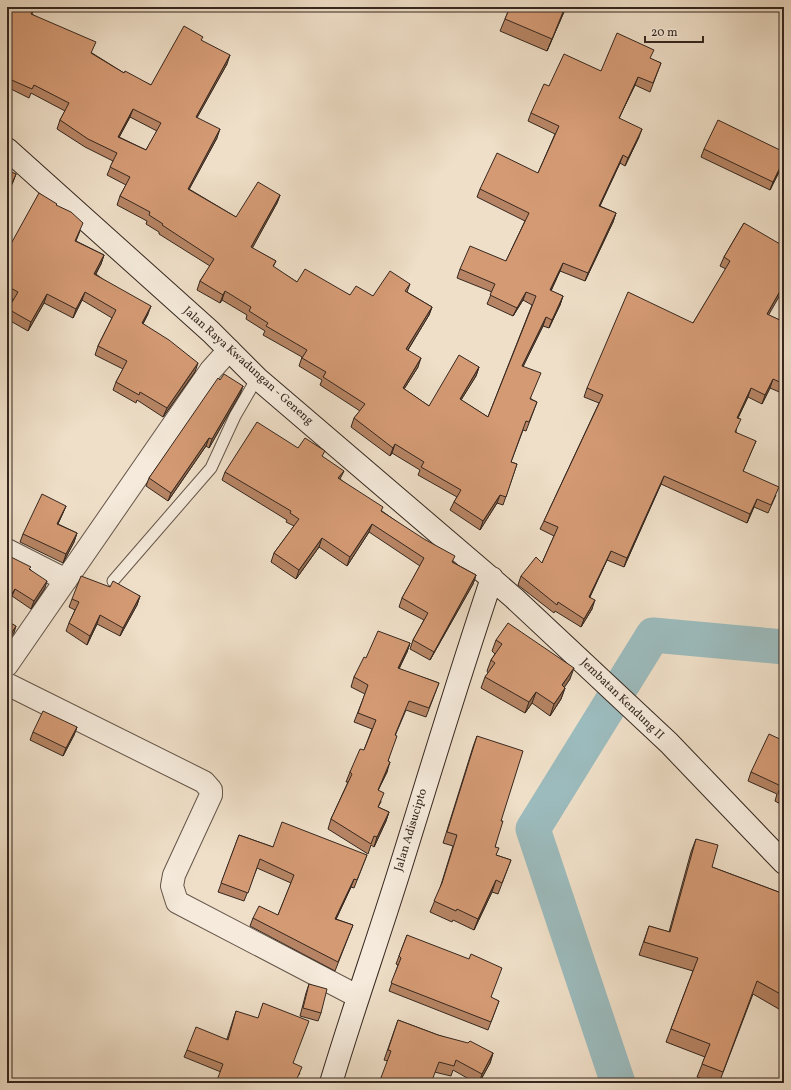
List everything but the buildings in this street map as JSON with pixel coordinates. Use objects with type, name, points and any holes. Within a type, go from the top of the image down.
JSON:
[{"type":"main road","name":"Jalan Raya Kwadungan - Geneng","points":[[7,149],[210,332],[257,378],[492,578],[574,654]]},
{"type":"main road","points":[[7,665],[211,370],[229,350]]},
{"type":"main road","points":[[7,550],[66,580]]},
{"type":"main road","name":"Jalan Adisucipto","points":[[331,1083],[456,684],[492,578]]},
{"type":"main road","name":"Jembatan Kendung II","points":[[574,654],[669,744],[784,863]]},
{"type":"main road","points":[[7,684],[204,782],[211,790],[211,795],[174,876],[172,886],[177,902],[357,996]]},
{"type":"lane","points":[[113,581],[211,468],[235,416],[257,378]]},
{"type":"waterway","points":[[618,1083],[533,829],[653,635],[784,647]]}]
